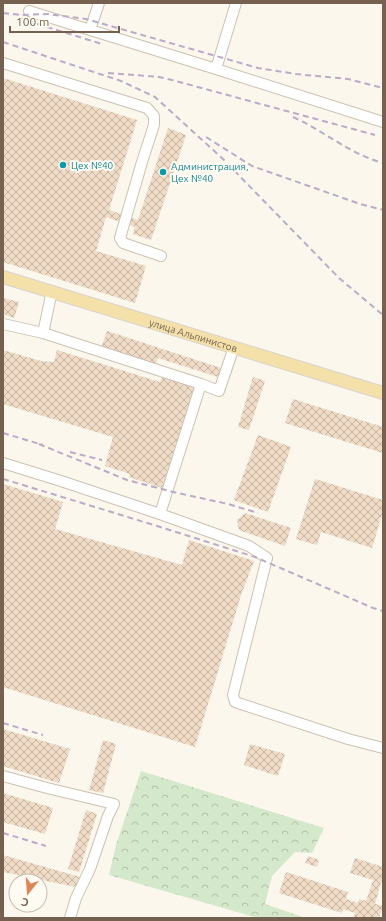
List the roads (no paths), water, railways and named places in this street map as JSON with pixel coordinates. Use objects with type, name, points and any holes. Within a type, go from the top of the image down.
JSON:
[{"type":"main road","name":"улица Альпинистов","points":[[3,277],[383,393]]},
{"type":"lane","points":[[90,30],[99,3]]},
{"type":"lane","points":[[216,69],[236,3]]},
{"type":"lane","points":[[29,11],[383,122]]},
{"type":"lane","points":[[3,63],[147,108],[154,116],[154,125],[120,238],[123,243],[161,256]]},
{"type":"lane","points":[[43,333],[52,292]]},
{"type":"lane","points":[[3,324],[43,333],[219,391],[234,347]]},
{"type":"lane","points":[[160,514],[201,384]]},
{"type":"lane","points":[[3,463],[160,514],[248,546],[267,558],[233,695],[235,702],[348,739],[383,748]]},
{"type":"lane","points":[[3,776],[114,804],[108,816],[90,869],[76,898],[70,918]]},
{"type":"railway","points":[[3,13],[21,15],[48,14],[86,19],[258,68],[296,74],[348,79],[383,88]]},
{"type":"railway","points":[[18,18],[102,44]]},
{"type":"railway","points":[[3,42],[121,81],[155,97],[222,158],[339,278],[383,315]]},
{"type":"railway","points":[[108,73],[159,77],[172,80],[375,135]]},
{"type":"railway","points":[[293,117],[359,154],[383,163]]},
{"type":"railway","points":[[206,137],[252,166],[360,204],[383,210]]},
{"type":"railway","points":[[3,433],[43,445]]},
{"type":"railway","points":[[39,444],[127,480],[228,504],[258,513]]},
{"type":"railway","points":[[70,452],[102,460]]},
{"type":"railway","points":[[3,479],[255,557],[383,611]]},
{"type":"railway","points":[[3,723],[43,735]]},
{"type":"railway","points":[[3,833],[46,846]]},
{"type":"place","name":"Цех №40","points":[[63,165]]},
{"type":"place","name":"Администрация, Цех №40","points":[[163,172]]}]
